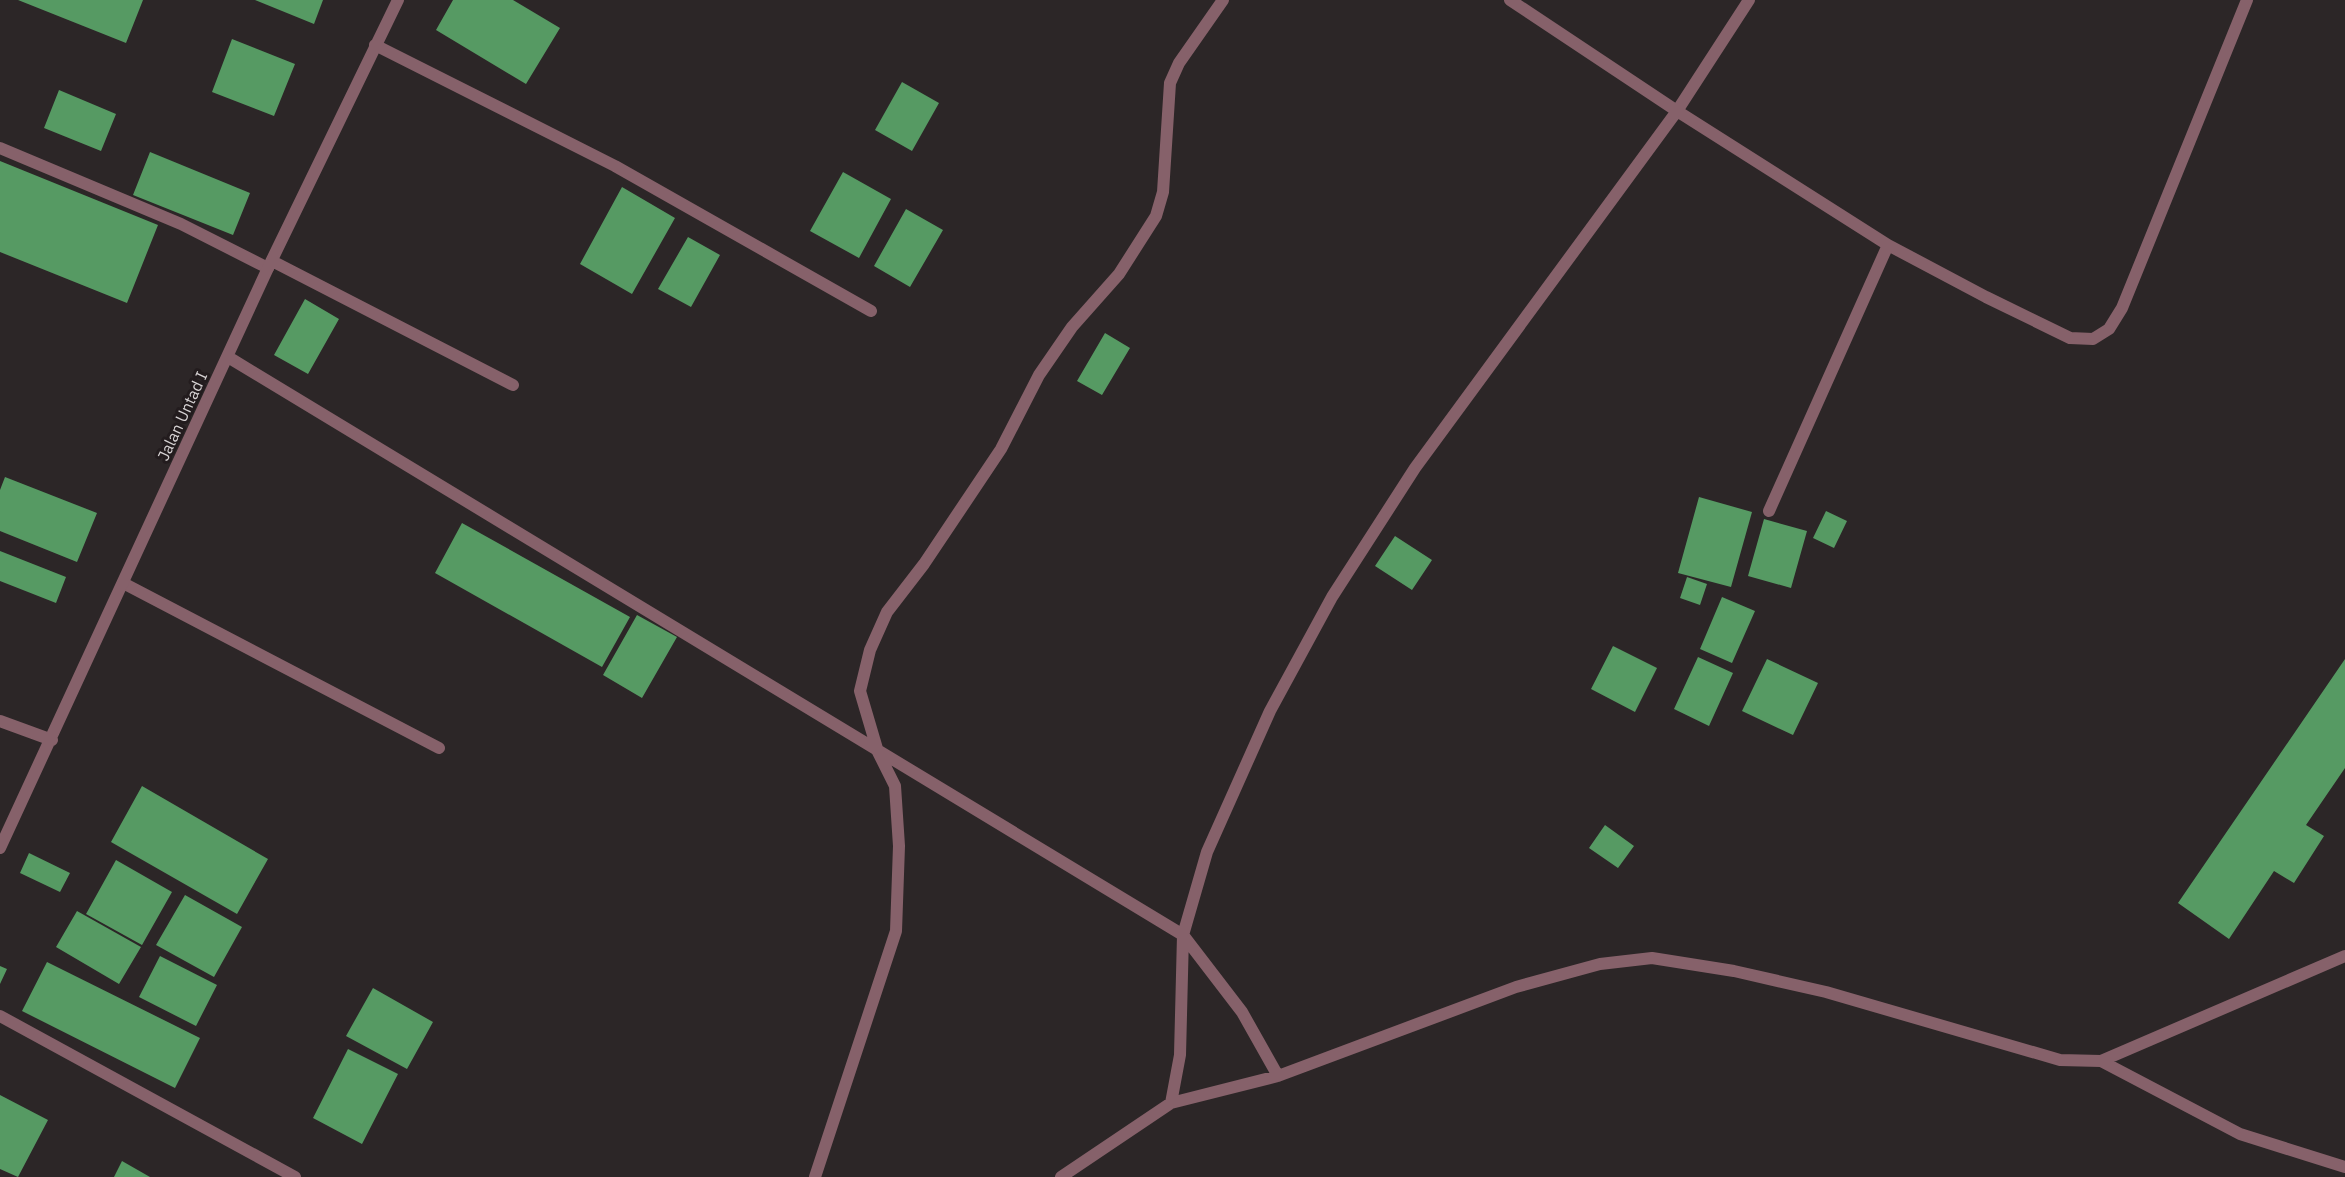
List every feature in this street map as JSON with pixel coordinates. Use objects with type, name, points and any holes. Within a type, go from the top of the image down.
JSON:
[{"type":"street","name":"Jalan Untad I","points":[[0,848],[52,740],[270,264],[398,0]]},
{"type":"street","points":[[815,1177],[896,931],[899,846],[895,786],[878,752],[860,691],[870,650],[886,612],[924,564],[1001,449],[1039,375],[1072,327],[1119,274],[1156,216],[1162,192],[1170,83],[1179,63],[1223,0]]},
{"type":"street","points":[[1510,0],[1677,111],[1888,244],[1986,297],[2070,338],[2093,339],[2109,329],[2122,308],[2247,0]]},
{"type":"street","points":[[1171,1103],[1180,1055],[1184,935],[1207,852],[1270,711],[1332,597],[1415,468],[1677,111],[1749,0]]},
{"type":"street","points":[[375,45],[615,166],[871,311]]},
{"type":"street","points":[[0,148],[270,264],[513,385]]},
{"type":"street","points":[[1770,511],[1888,244]]},
{"type":"street","points":[[228,357],[1184,935],[1242,1012],[1278,1076]]},
{"type":"street","points":[[123,583],[439,748]]},
{"type":"street","points":[[0,721],[52,740]]},
{"type":"street","points":[[1061,1177],[1171,1103],[1278,1076],[1516,987],[1600,964],[1652,958],[1734,971],[1826,992],[2060,1060],[2101,1061],[2345,956]]},
{"type":"street","points":[[0,1016],[295,1177]]},
{"type":"street","points":[[2101,1061],[2240,1134],[2345,1167]]},
{"type":"building","points":[[18,0],[143,0],[126,43]]},
{"type":"building","points":[[255,0],[323,0],[314,24]]},
{"type":"building","points":[[453,0],[513,0],[560,28],[526,84],[436,30]]},
{"type":"building","points":[[232,39],[295,64],[274,116],[212,92]]},
{"type":"building","points":[[902,82],[939,103],[912,151],[875,130]]},
{"type":"building","points":[[59,90],[116,114],[101,151],[44,128]]},
{"type":"building","points":[[150,152],[250,193],[233,235],[133,195]]},
{"type":"building","points":[[0,161],[158,225],[127,303],[0,252]]},
{"type":"building","points":[[843,172],[891,199],[859,258],[810,231]]},
{"type":"building","points":[[622,187],[675,218],[632,294],[580,264]]},
{"type":"building","points":[[906,209],[943,230],[910,287],[874,266]]},
{"type":"building","points":[[688,237],[720,255],[691,307],[658,289]]},
{"type":"building","points":[[305,299],[339,319],[308,374],[274,355]]},
{"type":"building","points":[[1105,333],[1130,348],[1102,395],[1077,381]]},
{"type":"building","points":[[5,477],[97,513],[77,562],[0,531],[0,490]]},
{"type":"building","points":[[1699,497],[1752,512],[1731,587],[1678,573]]},
{"type":"building","points":[[1826,511],[1847,521],[1834,548],[1813,538]]},
{"type":"building","points":[[1764,519],[1807,531],[1791,588],[1748,576]]},
{"type":"building","points":[[462,523],[630,617],[602,667],[435,573]]},
{"type":"building","points":[[1395,536],[1432,560],[1412,590],[1375,566]]},
{"type":"building","points":[[0,551],[66,577],[56,603],[0,581]]},
{"type":"building","points":[[1687,577],[1707,584],[1700,605],[1680,598]]},
{"type":"building","points":[[1722,597],[1755,611],[1732,663],[1700,649]]},
{"type":"building","points":[[637,615],[677,637],[642,698],[603,675]]},
{"type":"building","points":[[1613,646],[1657,668],[1635,712],[1591,689]]},
{"type":"building","points":[[1698,657],[1733,673],[1709,726],[1674,709]]},
{"type":"building","points":[[1767,659],[1818,683],[1793,735],[1742,711]]},
{"type":"building","points":[[2345,659],[2345,768],[2306,825],[2324,836],[2294,883],[2274,871],[2229,939],[2178,903]]},
{"type":"building","points":[[142,786],[268,859],[237,914],[111,842]]},
{"type":"building","points":[[1605,825],[1634,846],[1618,868],[1589,848]]},
{"type":"building","points":[[29,853],[70,873],[60,892],[20,873]]},
{"type":"building","points":[[116,860],[172,892],[142,945],[86,914]]},
{"type":"building","points":[[185,895],[242,927],[214,977],[156,945]]},
{"type":"building","points":[[77,911],[141,947],[119,984],[56,947]]},
{"type":"building","points":[[160,956],[217,985],[196,1026],[139,997]]},
{"type":"building","points":[[47,962],[200,1038],[175,1088],[22,1011]]},
{"type":"building","points":[[0,966],[7,969],[0,984]]},
{"type":"building","points":[[373,988],[433,1022],[407,1069],[346,1036]]},
{"type":"building","points":[[348,1049],[398,1074],[362,1144],[313,1118]]},
{"type":"building","points":[[0,1095],[48,1120],[18,1177],[0,1169]]},
{"type":"building","points":[[122,1161],[150,1177],[114,1177]]}]
